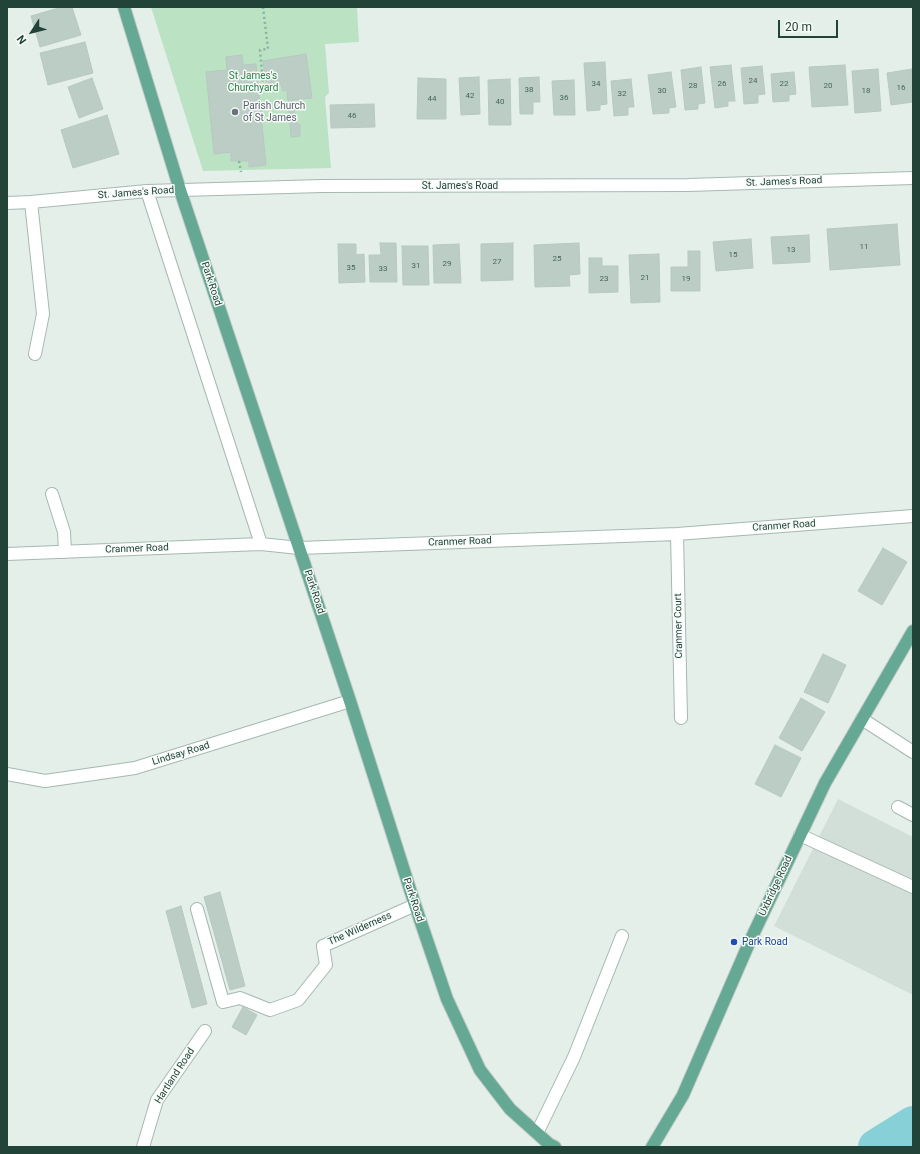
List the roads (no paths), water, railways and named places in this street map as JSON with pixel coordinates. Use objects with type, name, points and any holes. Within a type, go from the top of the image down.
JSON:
[{"type":"main road","name":"Park Road","points":[[124,7],[180,190],[350,701],[414,905],[447,999],[480,1070],[510,1109],[549,1144],[555,1147]]},
{"type":"main road","name":"Uxbridge Road","points":[[652,1147],[683,1095],[750,940],[825,783],[913,631]]},
{"type":"street","name":"St. James's Road","points":[[7,203],[146,191],[322,186],[688,184],[913,178]]},
{"type":"street","points":[[146,191],[261,544]]},
{"type":"street","points":[[31,202],[43,314],[35,354]]},
{"type":"street","points":[[52,494],[64,532],[64,552]]},
{"type":"street","name":"Cranmer Road","points":[[7,554],[261,544],[299,548],[677,534],[913,516]]},
{"type":"street","name":"Cranmer Court","points":[[677,534],[681,718]]},
{"type":"street","name":"Lindsay Road","points":[[7,774],[45,780],[135,768],[350,701]]},
{"type":"street","points":[[862,719],[913,752]]},
{"type":"street","points":[[898,807],[913,815]]},
{"type":"street","points":[[800,835],[913,887]]},
{"type":"street","name":"The Wilderness","points":[[197,909],[223,1002],[240,998],[270,1010],[298,1000],[326,965],[323,946],[414,905]]},
{"type":"street","points":[[537,1133],[574,1057],[622,936]]},
{"type":"street","name":"Hartland Road","points":[[143,1147],[157,1100],[205,1030]]},
{"type":"waterway","points":[[876,1147],[913,1124]]},
{"type":"place","name":"Parish Church of St James","points":[[235,112]]},
{"type":"place","name":"Park Road","points":[[734,942]]},
{"type":"park label","name":"St James's Churchyard","points":[[253,82]]}]
